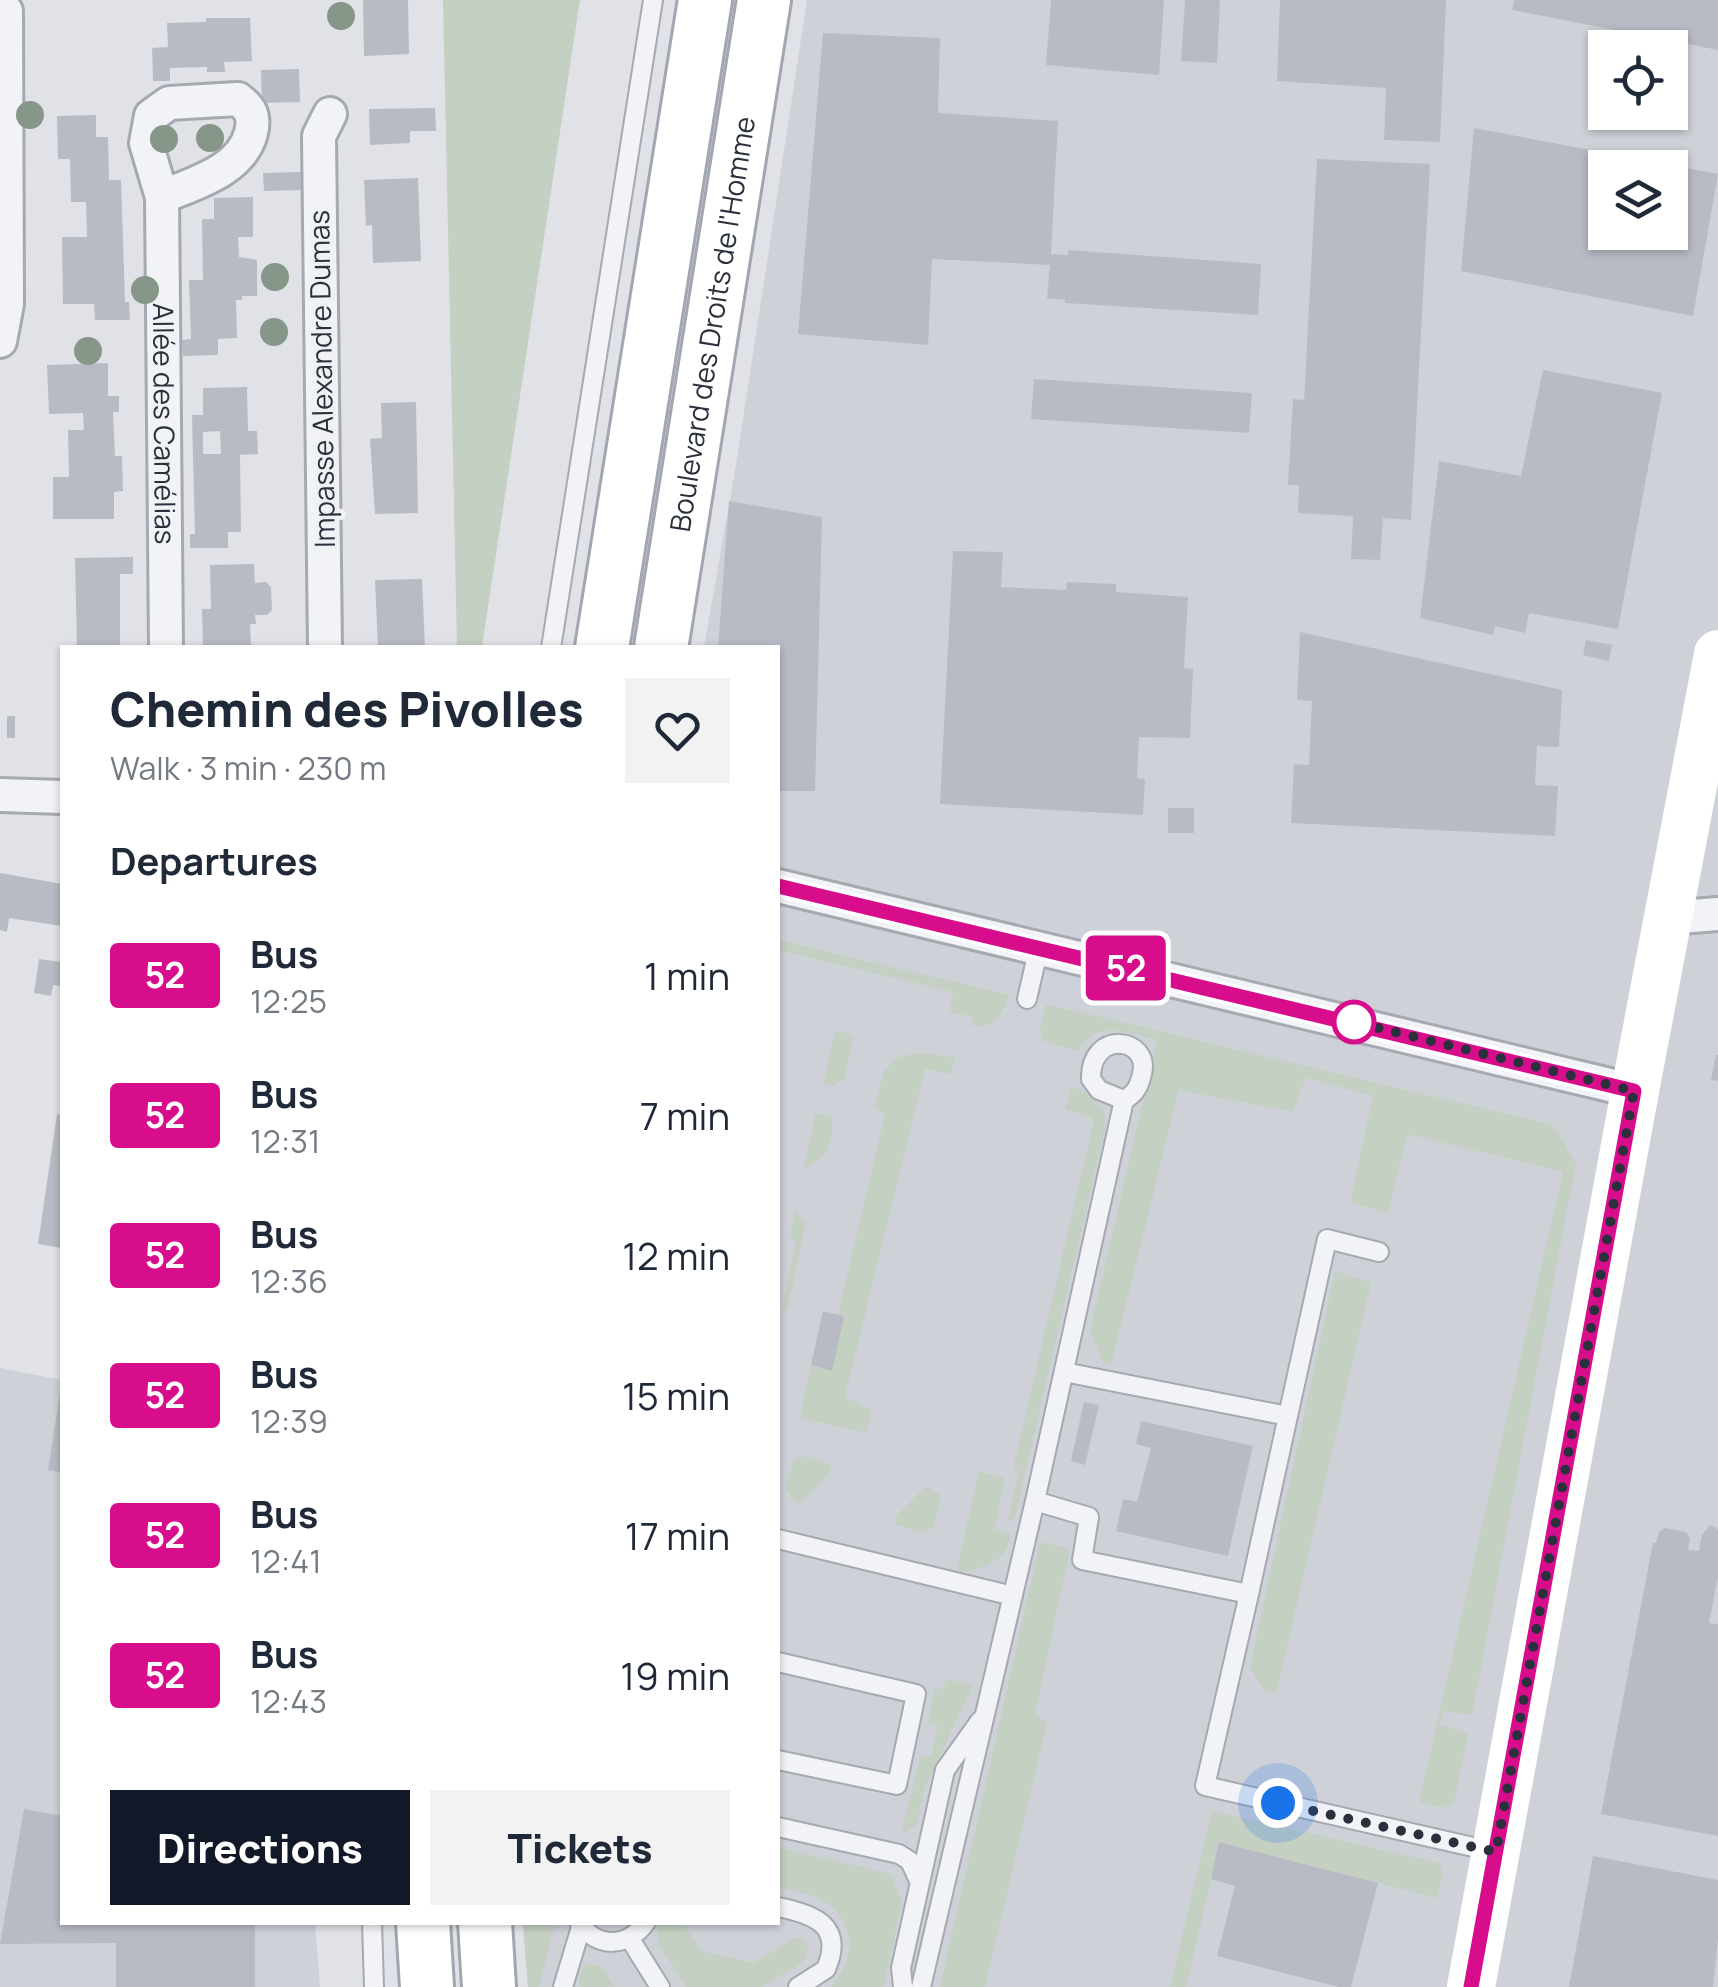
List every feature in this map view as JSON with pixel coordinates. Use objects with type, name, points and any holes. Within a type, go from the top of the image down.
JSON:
[{"type":"main road","points":[[602,645],[706,0]]},
{"type":"main road","name":"Boulevard des Droits de l'Homme","points":[[660,645],[764,0]]},
{"type":"main road","points":[[423,1925],[427,1987]]},
{"type":"main road","points":[[485,1925],[489,1987]]},
{"type":"street","points":[[0,356],[7,304],[6,12]]},
{"type":"street","name":"Impasse Alexandre Dumas","points":[[325,645],[319,136],[330,114]]},
{"type":"street","name":"Allée des Camélias","points":[[162,198],[166,645]]},
{"type":"street","points":[[1472,1987],[1634,1091],[1718,654]]},
{"type":"street","points":[[0,794],[60,796]]},
{"type":"street","points":[[780,886],[1634,1091]]},
{"type":"street","points":[[1667,918],[1718,914]]},
{"type":"lane","points":[[551,645],[653,0]]},
{"type":"lane","points":[[1027,1000],[1039,946]]},
{"type":"lane","points":[[1114,1043],[1127,1045],[1140,1054],[1144,1064],[1139,1086],[1124,1100],[1099,1090],[1082,1073],[1101,1048],[1114,1043]]},
{"type":"lane","points":[[921,1987],[1124,1100]]},
{"type":"lane","points":[[1379,1252],[1327,1239],[1205,1786],[1496,1852]]},
{"type":"lane","points":[[1064,1372],[1288,1416]]},
{"type":"lane","points":[[1035,1501],[1089,1517],[1082,1560],[1248,1594]]},
{"type":"lane","points":[[780,1539],[1012,1596]]},
{"type":"lane","points":[[780,1662],[916,1694],[897,1785],[780,1760]]},
{"type":"lane","points":[[903,1987],[901,1968],[946,1770],[986,1712]]},
{"type":"lane","points":[[780,1827],[898,1854],[910,1861],[920,1883]]},
{"type":"lane","points":[[898,1854],[919,1848],[931,1831]]},
{"type":"lane","points":[[780,1907],[814,1917],[826,1926],[830,1936],[832,1950],[826,1969],[798,1987]]},
{"type":"lane","points":[[372,1925],[374,1987]]},
{"type":"lane","points":[[563,1987],[580,1925],[601,1942],[614,1943],[630,1939],[643,1925]]},
{"type":"lane","points":[[630,1939],[660,1987]]},
{"type":"shaded area","points":[[807,0],[1718,0],[1718,1987],[528,1987],[523,1925],[780,1925],[780,645],[704,645]]},
{"type":"shaded area","points":[[0,1368],[60,1380],[60,1925],[315,1925],[320,1987],[0,1987]]},
{"type":"green space","points":[[443,0],[580,0],[482,645],[457,645]]},
{"type":"green space","points":[[780,940],[1010,995],[997,1021],[980,1027],[971,1025],[973,1017],[950,1012],[953,992],[780,950]]},
{"type":"green space","points":[[1046,1004],[1553,1125],[1576,1163],[1472,1715],[1444,1711],[1439,1725],[1468,1733],[1454,1803],[1442,1808],[1419,1802],[1563,1172],[1407,1134],[1388,1213],[1350,1203],[1373,1096],[1306,1078],[1293,1112],[1179,1090],[1111,1365],[1104,1364],[1090,1330],[1157,1040],[1124,1032],[1103,1032],[1085,1041],[1077,1051],[1043,1041],[1040,1031]]},
{"type":"green space","points":[[835,1031],[849,1033],[853,1041],[844,1080],[832,1086],[823,1084]]},
{"type":"green space","points":[[927,1053],[955,1058],[951,1074],[925,1069],[845,1397],[872,1410],[866,1433],[800,1418],[811,1365],[832,1370],[843,1316],[838,1314],[885,1114],[875,1108],[884,1074],[902,1056]]},
{"type":"green space","points":[[1071,1087],[1094,1099],[1107,1121],[1014,1521],[1008,1520],[1019,1470],[1013,1469],[1094,1119],[1065,1109]]},
{"type":"green space","points":[[815,1114],[831,1116],[830,1141],[824,1155],[804,1168]]},
{"type":"green space","points":[[795,1211],[806,1222],[787,1311],[782,1308],[796,1242],[789,1236]]},
{"type":"green space","points":[[1335,1271],[1371,1283],[1277,1691],[1264,1691],[1250,1667]]},
{"type":"green space","points":[[801,1456],[831,1464],[829,1473],[801,1504],[786,1489],[792,1462]]},
{"type":"green space","points":[[979,1471],[1005,1478],[995,1529],[1011,1534],[1004,1552],[991,1563],[956,1573]]},
{"type":"green space","points":[[926,1486],[941,1496],[933,1528],[922,1533],[894,1524],[897,1515]]},
{"type":"green space","points":[[1040,1542],[1070,1549],[1035,1715],[1047,1723],[985,1987],[940,1987]]},
{"type":"green space","points":[[947,1679],[973,1685],[924,1790],[917,1824],[901,1835],[920,1757],[931,1757],[938,1726],[928,1723],[935,1688],[942,1689]]},
{"type":"green space","points":[[1212,1811],[1439,1863],[1443,1874],[1437,1898],[1220,1842],[1186,1987],[1170,1987]]},
{"type":"green space","points":[[780,1847],[890,1874],[902,1902],[884,1987],[831,1987],[845,1965],[847,1930],[834,1909],[807,1894],[780,1887]]},
{"type":"green space","points":[[523,1925],[554,1925],[539,1987],[528,1987]]},
{"type":"green space","points":[[657,1925],[684,1925],[701,1951],[754,1963],[795,1938],[801,1937],[809,1948],[803,1962],[762,1987],[686,1987],[659,1945]]},
{"type":"green space","points":[[586,1963],[602,1967],[614,1987],[580,1987]]},
{"type":"building","points":[[363,0],[408,0],[409,54],[364,56]]},
{"type":"building","points":[[1051,0],[1164,0],[1159,75],[1046,65]]},
{"type":"building","points":[[1185,0],[1220,0],[1217,63],[1181,61]]},
{"type":"building","points":[[1280,0],[1446,0],[1440,142],[1384,140],[1386,88],[1277,81]]},
{"type":"building","points":[[1514,0],[1718,0],[1718,50],[1688,44],[1688,30],[1615,30],[1512,10]]},
{"type":"building","points":[[206,18],[250,18],[252,61],[224,62],[225,72],[207,72],[207,67],[170,68],[170,81],[153,81],[152,48],[168,47],[167,23],[206,22]]},
{"type":"building","points":[[823,33],[940,38],[938,113],[1058,121],[1051,254],[1068,255],[1068,250],[1261,264],[1258,315],[1065,303],[1047,298],[1050,265],[932,259],[928,345],[798,334]]},
{"type":"building","points":[[299,69],[300,102],[262,103],[261,70]]},
{"type":"building","points":[[435,108],[436,131],[410,131],[410,143],[370,145],[369,109]]},
{"type":"building","points":[[96,115],[96,137],[108,137],[109,180],[121,180],[125,302],[129,302],[130,320],[95,320],[94,304],[63,304],[62,237],[87,237],[86,202],[71,202],[70,159],[58,159],[57,116]]},
{"type":"building","points":[[1474,128],[1591,150],[1588,250],[1688,250],[1688,168],[1718,174],[1693,316],[1461,271]]},
{"type":"building","points":[[1317,159],[1430,164],[1411,520],[1383,518],[1380,560],[1351,559],[1353,516],[1298,513],[1299,485],[1288,485],[1293,399],[1304,400]]},
{"type":"building","points":[[301,172],[302,190],[264,191],[263,173]]},
{"type":"building","points":[[418,178],[421,261],[373,263],[372,225],[366,226],[364,180]]},
{"type":"building","points":[[253,197],[253,237],[238,237],[239,257],[257,260],[257,296],[236,300],[237,338],[218,339],[218,355],[183,356],[182,340],[191,339],[189,280],[203,280],[202,219],[214,219],[214,198]]},
{"type":"building","points":[[108,363],[108,396],[119,396],[119,412],[113,412],[115,456],[122,456],[123,491],[114,492],[114,519],[53,519],[53,477],[69,477],[68,430],[84,430],[83,413],[49,414],[47,365]]},
{"type":"building","points":[[1543,370],[1662,393],[1618,629],[1529,613],[1525,633],[1495,626],[1493,635],[1420,618],[1439,461],[1521,476]]},
{"type":"building","points":[[1034,379],[1252,393],[1249,433],[1031,419]]},
{"type":"building","points":[[247,387],[248,431],[257,431],[258,454],[240,455],[241,532],[228,532],[228,548],[190,548],[190,534],[195,534],[192,415],[203,415],[203,388]],"holes":[[[220,431],[221,454],[203,454],[203,432]]]},
{"type":"building","points":[[416,402],[418,513],[375,514],[370,439],[382,438],[381,403]]},
{"type":"building","points":[[729,501],[822,517],[815,791],[780,791],[780,645],[718,645]]},
{"type":"building","points":[[953,551],[1003,552],[1001,587],[1066,590],[1067,582],[1116,584],[1116,592],[1188,597],[1184,668],[1193,669],[1190,738],[1139,737],[1137,778],[1145,779],[1143,815],[940,804]]},
{"type":"building","points":[[133,557],[133,574],[120,574],[120,645],[77,645],[75,558]]},
{"type":"building","points":[[254,564],[255,583],[266,582],[271,587],[272,610],[267,615],[255,615],[256,624],[250,624],[251,645],[203,645],[202,609],[211,609],[210,565]]},
{"type":"building","points":[[422,579],[425,645],[378,645],[375,580]]},
{"type":"building","points":[[1300,632],[1562,690],[1559,747],[1537,746],[1535,785],[1558,786],[1555,836],[1291,823],[1294,764],[1309,765],[1312,701],[1297,700]]},
{"type":"building","points":[[1586,640],[1612,645],[1609,661],[1583,655]]},
{"type":"building","points":[[7,716],[15,716],[15,738],[7,738]]},
{"type":"building","points":[[1168,808],[1194,808],[1194,833],[1168,833]]},
{"type":"building","points":[[0,873],[60,884],[60,926],[9,918],[7,932],[0,930]]},
{"type":"building","points":[[39,959],[60,962],[60,986],[53,985],[51,996],[34,993]]},
{"type":"building","points":[[1718,1055],[1718,1081],[1711,1080]]},
{"type":"building","points":[[57,1114],[60,1248],[38,1244]]},
{"type":"building","points":[[823,1311],[844,1316],[832,1371],[811,1365]]},
{"type":"building","points":[[60,1393],[60,1472],[48,1470]]},
{"type":"building","points":[[1084,1402],[1099,1405],[1085,1465],[1071,1461]]},
{"type":"building","points":[[1141,1421],[1253,1446],[1228,1556],[1116,1531],[1123,1499],[1137,1502],[1151,1448],[1136,1444]]},
{"type":"building","points":[[1710,1525],[1718,1529],[1718,1576],[1709,1623],[1718,1624],[1718,1836],[1601,1814],[1653,1543],[1665,1528],[1686,1532],[1690,1539],[1688,1550],[1699,1551],[1702,1535]]},
{"type":"building","points":[[24,1809],[60,1816],[60,1925],[255,1925],[255,1987],[116,1987],[116,1943],[0,1944]]},
{"type":"building","points":[[1219,1842],[1378,1883],[1351,1987],[1217,1956],[1235,1886],[1211,1879]]},
{"type":"building","points":[[1593,1856],[1718,1880],[1713,1987],[1569,1987]]},
{"type":"bus line","name":"52","points":[[780,886],[1634,1091],[1471,1987]]},
{"type":"route","points":[[1278,1803],[1496,1852],[1634,1091],[1354,1022]]}]
